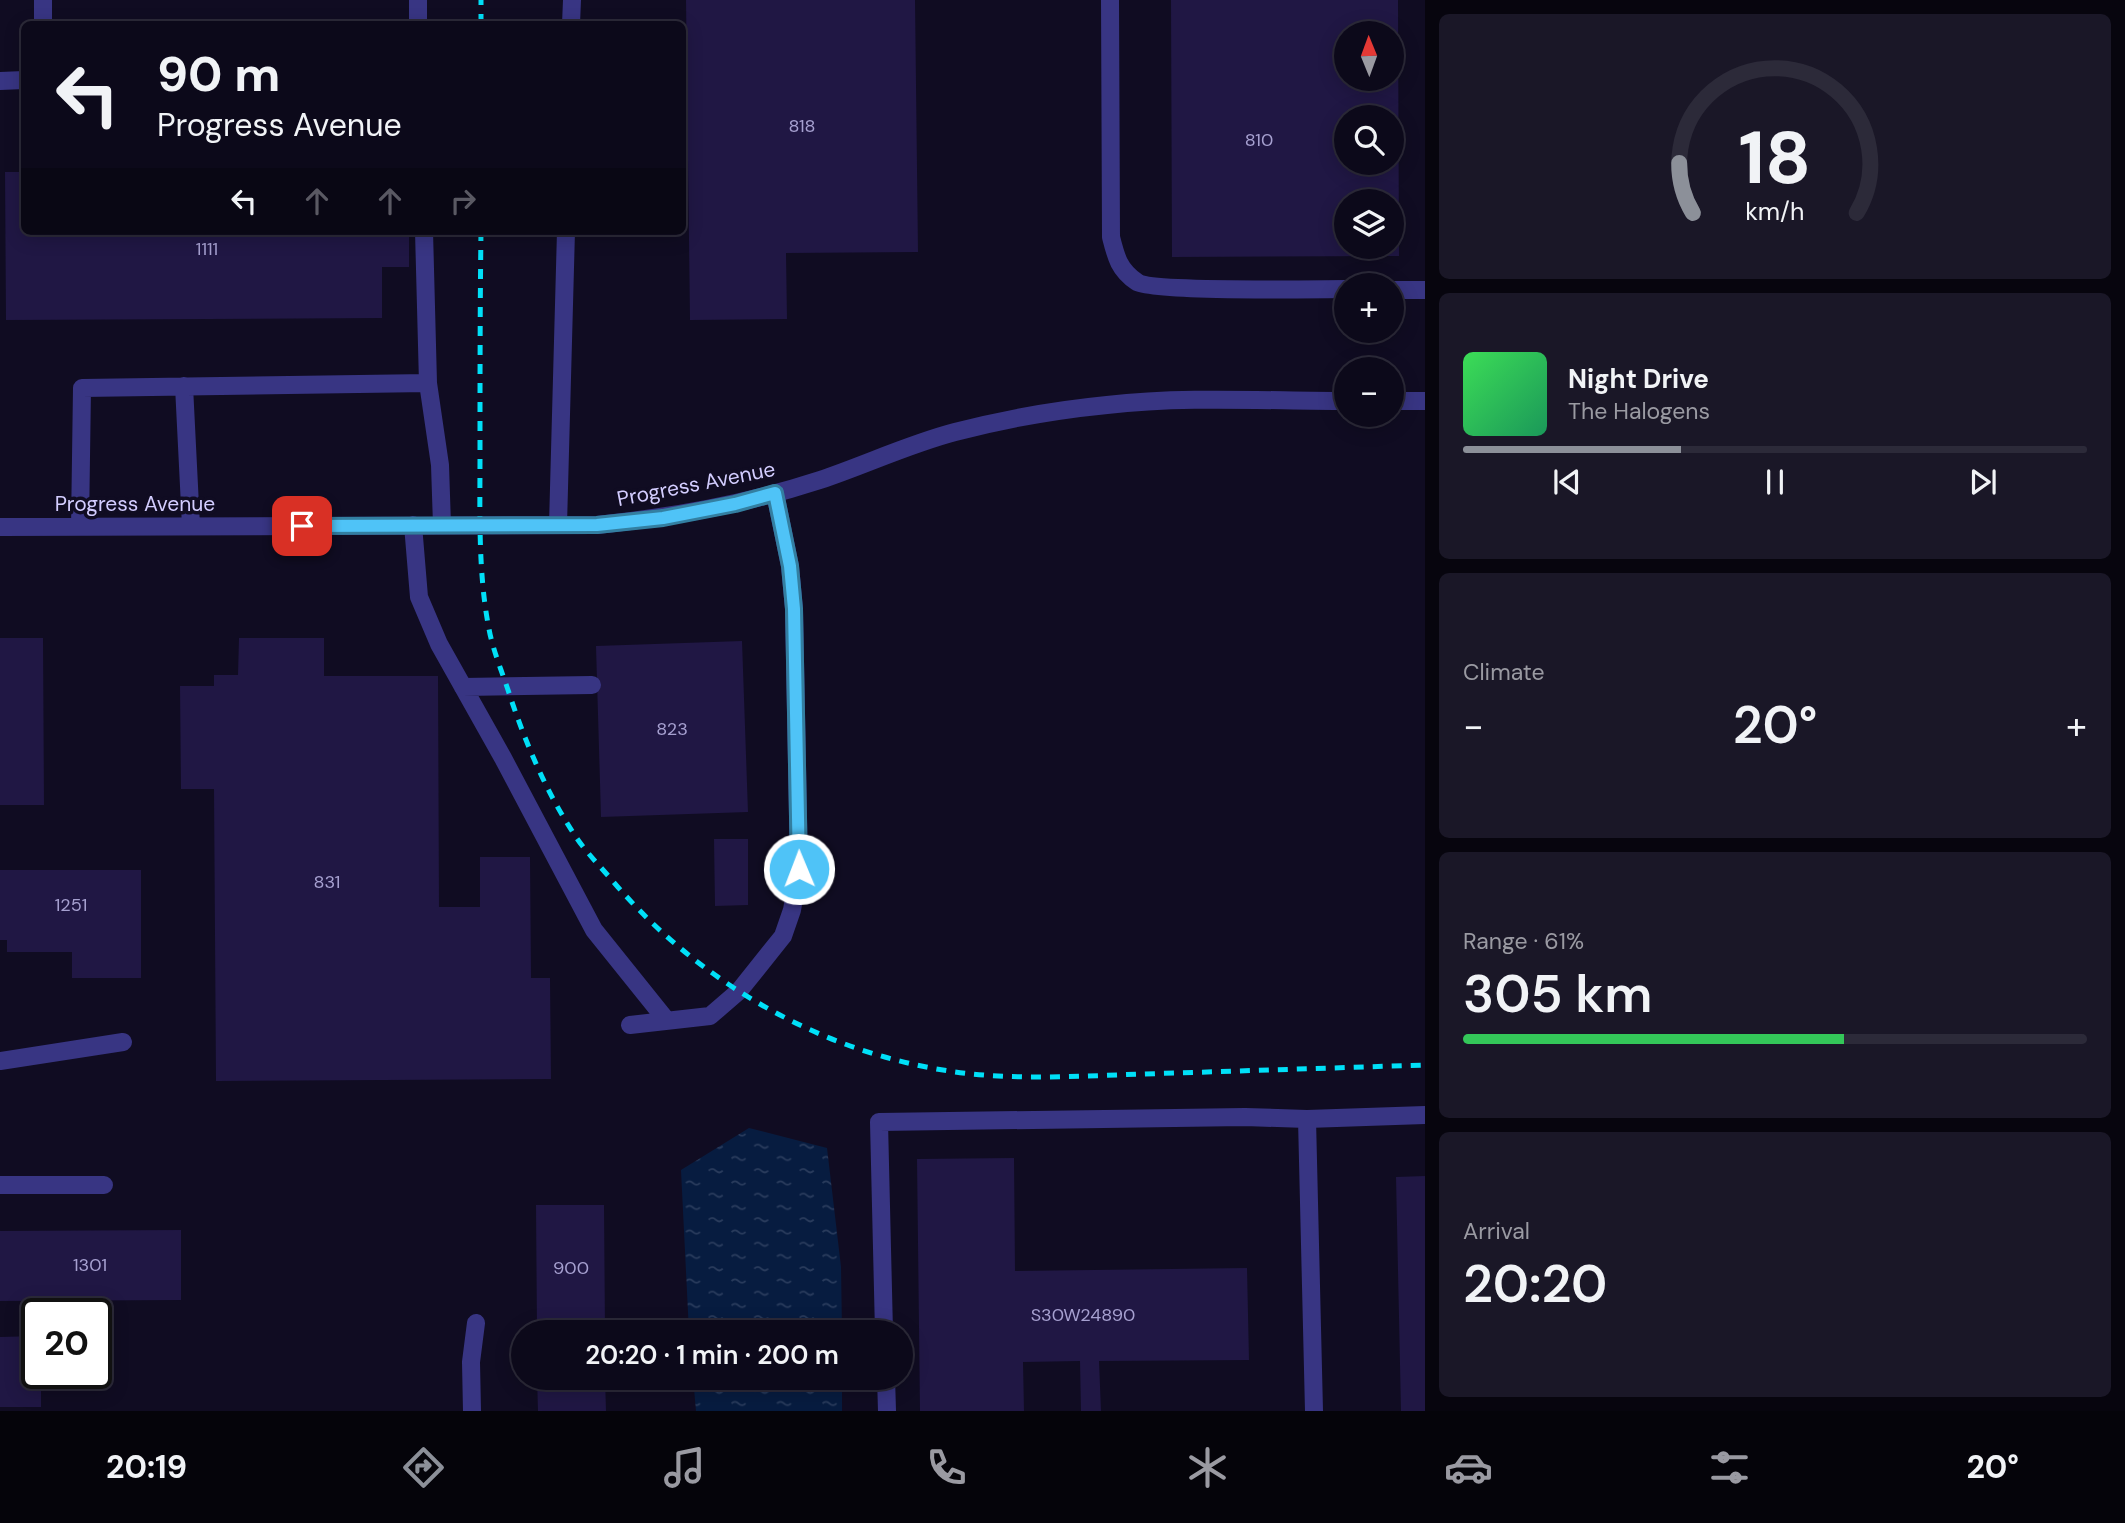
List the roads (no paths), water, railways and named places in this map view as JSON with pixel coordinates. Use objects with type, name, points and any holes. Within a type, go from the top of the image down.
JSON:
[{"type":"street","points":[[43,0],[43,21]]},
{"type":"street","points":[[418,0],[418,21]]},
{"type":"street","points":[[571,21],[572,0]]},
{"type":"street","points":[[1110,0],[1111,237],[1119,266],[1139,284],[1334,289]]},
{"type":"street","points":[[0,81],[21,80]]},
{"type":"street","points":[[424,235],[428,383],[440,465],[442,525]]},
{"type":"street","points":[[558,525],[566,235]]},
{"type":"street","points":[[1404,290],[1425,290]]},
{"type":"street","points":[[80,527],[82,388],[428,383]]},
{"type":"street","points":[[184,386],[191,526]]},
{"type":"street","name":"Progress Avenue","points":[[0,527],[597,525],[663,518],[735,504],[819,481],[953,433],[1019,418],[1156,401],[1334,401]]},
{"type":"street","points":[[1404,401],[1425,401]]},
{"type":"street","points":[[630,1025],[710,1016],[739,991],[783,936],[792,910],[799,869],[794,609],[790,566],[775,493]]},
{"type":"street","points":[[412,525],[419,597],[439,644],[594,930],[667,1021]]},
{"type":"street","points":[[463,687],[592,685]]},
{"type":"street","points":[[0,1061],[123,1042]]},
{"type":"street","points":[[884,1320],[879,1122],[1245,1117],[1307,1119],[1425,1115]]},
{"type":"street","points":[[1307,1119],[1314,1411]]},
{"type":"street","points":[[0,1185],[104,1185]]},
{"type":"street","points":[[472,1411],[471,1362],[476,1323]]},
{"type":"street","points":[[886,1390],[887,1411]]},
{"type":"water","points":[[749,1128],[827,1148],[841,1267],[842,1320],[688,1320],[681,1170]]},
{"type":"water","points":[[694,1390],[842,1390],[842,1411],[696,1411]]},
{"type":"railway","points":[[481,0],[481,21]]},
{"type":"railway","points":[[481,235],[480,543],[485,608],[493,646],[530,750],[565,821],[611,879],[681,949],[720,979],[806,1028],[852,1047],[949,1071],[1046,1077],[1425,1065]]}]
